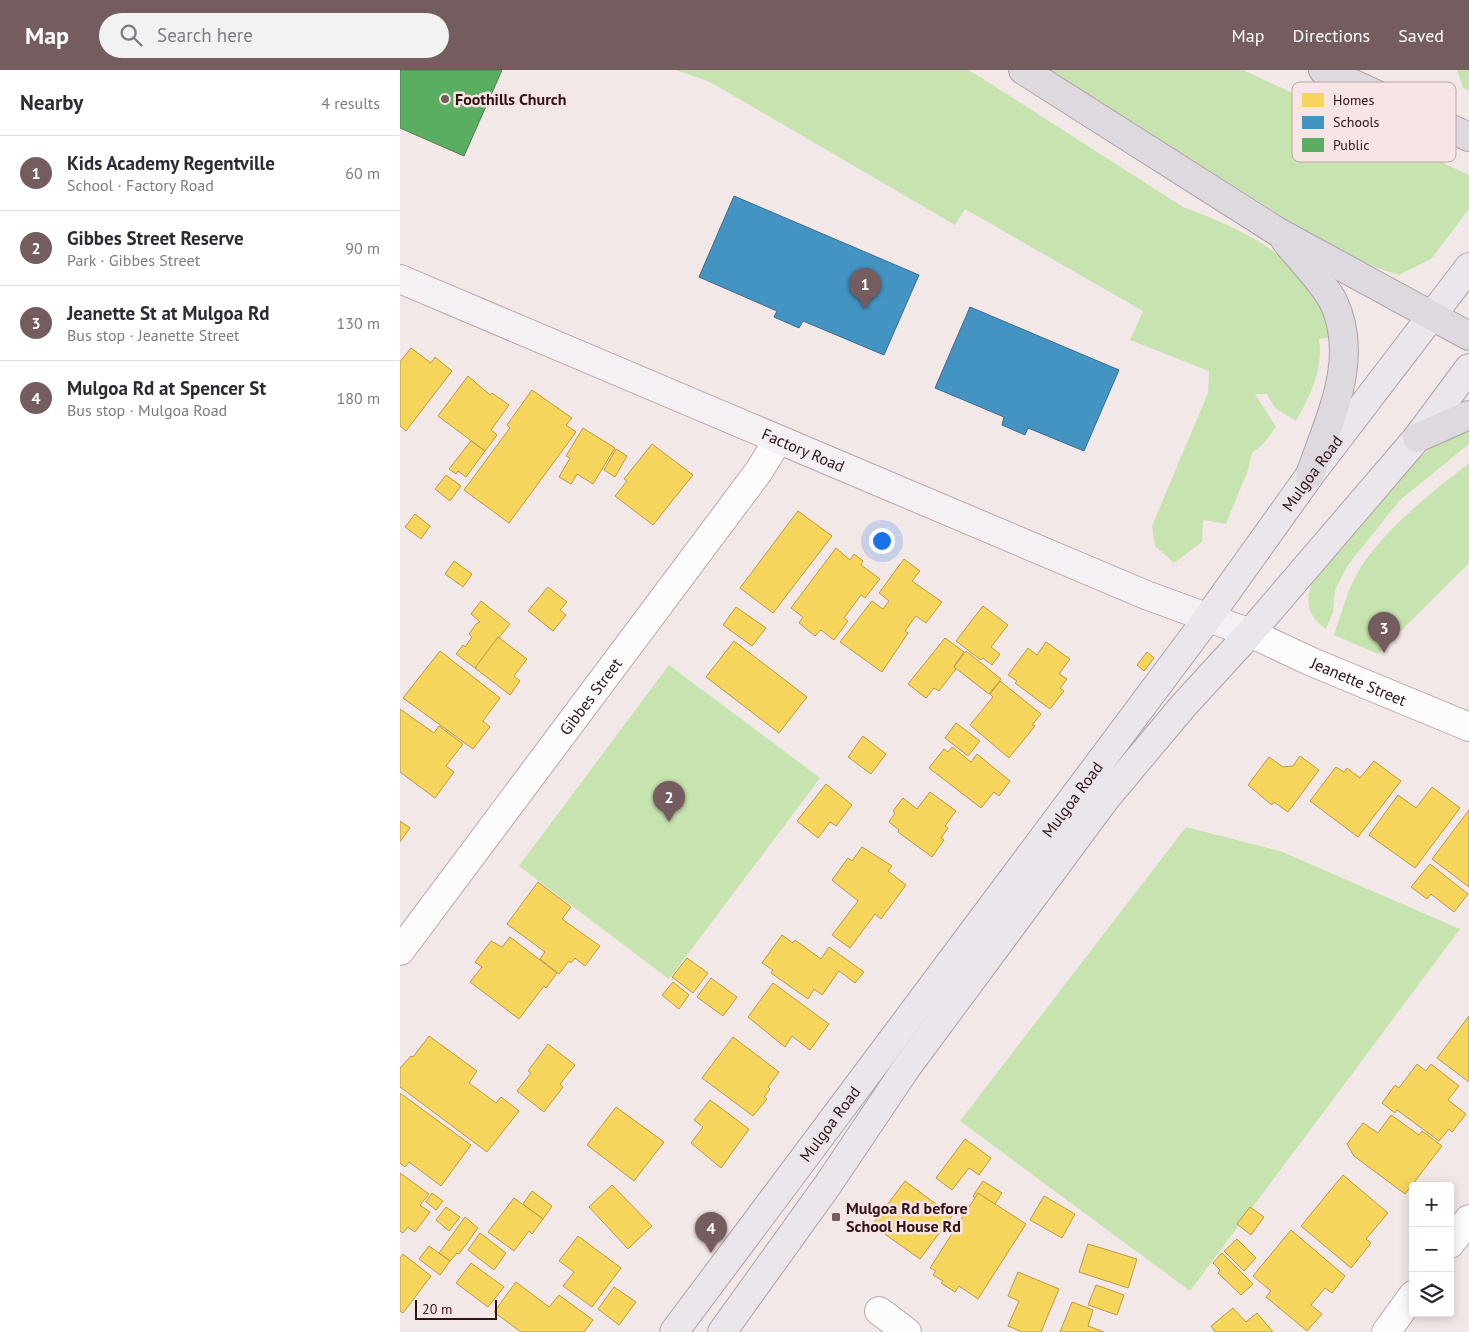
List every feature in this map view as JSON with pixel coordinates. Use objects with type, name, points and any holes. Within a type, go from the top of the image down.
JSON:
[{"type":"highway","points":[[1023,70],[1278,232],[1469,336]]},
{"type":"highway","points":[[1323,70],[1349,82]]},
{"type":"highway","points":[[1456,131],[1469,137]]},
{"type":"highway","points":[[1278,232],[1332,299],[1345,345],[1343,377],[1310,475]]},
{"type":"highway","points":[[1417,438],[1469,415]]},
{"type":"main road","name":"Mulgoa Road","points":[[674,1332],[1207,619],[1310,475],[1433,316],[1469,266]]},
{"type":"main road","name":"Mulgoa Road","points":[[722,1332],[827,1186],[907,1067],[1106,798],[1184,705],[1250,633],[1417,438],[1469,368]]},
{"type":"street","name":"Factory Road","points":[[400,279],[778,440],[1207,619],[1250,633]]},
{"type":"street","name":"Gibbes Street","points":[[400,951],[760,471],[778,440]]},
{"type":"street","name":"Jeanette Street","points":[[1250,633],[1312,662],[1469,727]]},
{"type":"street","points":[[1454,1239],[1469,1219]]},
{"type":"street","points":[[1386,1332],[1409,1300]]},
{"type":"street","points":[[879,1311],[907,1332]]},
{"type":"green space","points":[[676,70],[969,70],[1183,207],[1222,223],[1260,242],[1294,267],[1321,300],[1331,337],[1319,339],[1319,361],[1315,382],[1296,421],[1275,408],[1267,394],[1255,394],[1276,427],[1262,445],[1252,453],[1248,470],[1226,524],[1203,520],[1202,542],[1174,563],[1155,546],[1152,526],[1208,393],[1209,371],[1130,340],[1143,311],[965,209],[955,225],[710,82]]},
{"type":"green space","points":[[1044,70],[1243,70],[1292,93],[1292,162],[1441,162],[1469,175],[1469,209],[1431,259],[1399,275],[1359,260],[1321,240]]},
{"type":"green space","points":[[1457,70],[1469,70],[1469,91],[1463,88]]},
{"type":"green space","points":[[1469,423],[1469,444],[1400,500],[1348,565],[1335,590],[1333,612],[1326,629],[1316,620],[1308,603],[1312,583],[1383,495],[1403,474],[1446,437]]},
{"type":"green space","points":[[1469,463],[1469,563],[1378,654],[1334,635],[1352,583],[1372,552],[1384,537],[1411,511]]},
{"type":"green space","points":[[669,665],[820,778],[669,979],[519,866]]},
{"type":"green space","points":[[1186,827],[1280,851],[1460,929],[1190,1291],[960,1121]]},
{"type":"building: Homes","points":[[411,348],[431,363],[435,357],[452,371],[406,431],[400,426],[400,362]]},
{"type":"building: Homes","points":[[468,376],[490,395],[492,393],[509,405],[491,430],[497,435],[485,451],[438,416]]},
{"type":"building: Homes","points":[[532,390],[572,418],[566,425],[576,432],[509,523],[464,490],[510,428],[507,425]]},
{"type":"building: Homes","points":[[583,428],[615,448],[593,484],[577,474],[571,484],[559,477],[570,458],[566,456]]},
{"type":"building: Homes","points":[[471,441],[485,451],[466,477],[458,471],[456,474],[449,469]]},
{"type":"building: Homes","points":[[652,444],[693,475],[653,525],[615,496],[627,481],[624,479]]},
{"type":"building: Homes","points":[[616,449],[627,456],[615,477],[604,470]]},
{"type":"building: Homes","points":[[446,475],[461,486],[450,501],[435,489]]},
{"type":"building: Homes","points":[[798,511],[832,536],[773,613],[740,588]]},
{"type":"building: Homes","points":[[415,514],[430,526],[421,539],[405,527]]},
{"type":"building: Homes","points":[[836,548],[850,560],[854,554],[863,561],[861,565],[880,579],[865,598],[861,595],[844,618],[848,621],[834,640],[821,630],[815,636],[799,623],[803,617],[791,608]]},
{"type":"building: Homes","points":[[904,559],[920,571],[912,581],[942,602],[926,623],[916,616],[905,631],[908,633],[882,672],[840,642],[872,601],[883,609],[889,601],[879,593]]},
{"type":"building: Homes","points":[[454,561],[472,574],[463,587],[445,574]]},
{"type":"building: Homes","points":[[548,587],[567,602],[560,610],[566,615],[553,631],[528,611]]},
{"type":"building: Homes","points":[[481,601],[510,624],[475,668],[456,654],[463,645],[465,647],[472,637],[469,634],[476,624],[480,622],[471,614]]},
{"type":"building: Homes","points":[[983,606],[1008,625],[991,647],[1000,654],[992,665],[983,658],[981,660],[956,641]]},
{"type":"building: Homes","points":[[736,607],[766,628],[752,646],[723,625]]},
{"type":"building: Homes","points":[[498,637],[527,659],[514,676],[520,681],[510,695],[475,668]]},
{"type":"building: Homes","points":[[945,638],[964,652],[954,666],[956,669],[939,691],[934,688],[926,698],[908,684]]},
{"type":"building: Homes","points":[[734,641],[807,697],[779,733],[706,677]]},
{"type":"building: Homes","points":[[1046,642],[1070,659],[1059,674],[1067,679],[1060,688],[1064,691],[1050,709],[1015,683],[1017,681],[1008,675],[1028,648],[1037,655]]},
{"type":"building: Homes","points":[[440,651],[500,698],[483,721],[490,727],[473,749],[403,698]]},
{"type":"building: Homes","points":[[966,651],[1001,679],[989,694],[954,667]]},
{"type":"building: Homes","points":[[1147,652],[1154,658],[1144,671],[1137,665]]},
{"type":"building: Homes","points":[[1000,681],[1041,714],[1032,725],[1035,726],[1009,758],[970,725],[993,697],[990,694]]},
{"type":"building: Homes","points":[[400,709],[434,733],[439,726],[463,744],[446,766],[454,772],[435,798],[400,772]]},
{"type":"building: Homes","points":[[956,723],[980,741],[968,756],[945,738]]},
{"type":"building: Homes","points":[[863,736],[886,754],[871,774],[848,757]]},
{"type":"building: Homes","points":[[952,747],[971,762],[977,754],[1010,781],[999,796],[994,792],[981,808],[929,768],[944,749],[948,752]]},
{"type":"building: Homes","points":[[1300,756],[1319,770],[1288,812],[1274,802],[1272,805],[1248,785],[1269,757],[1283,767],[1293,766]]},
{"type":"building: Homes","points":[[1374,761],[1401,781],[1358,837],[1310,801],[1336,767],[1344,772],[1347,768],[1360,778]]},
{"type":"building: Homes","points":[[826,784],[852,805],[836,826],[830,822],[818,838],[797,821]]},
{"type":"building: Homes","points":[[1432,787],[1460,808],[1415,868],[1369,835],[1398,795],[1416,808]]},
{"type":"building: Homes","points":[[930,792],[956,811],[945,826],[948,828],[941,838],[944,840],[932,857],[898,832],[899,830],[889,822],[895,813],[893,811],[903,798],[917,809]]},
{"type":"building: Homes","points":[[1469,810],[1469,887],[1432,859]]},
{"type":"building: Homes","points":[[400,821],[410,828],[400,842]]},
{"type":"building: Homes","points":[[862,847],[892,866],[888,871],[906,885],[881,919],[875,914],[850,948],[832,935],[858,901],[832,880],[848,858],[852,861]]},
{"type":"building: Homes","points":[[1430,864],[1468,894],[1454,912],[1431,894],[1427,899],[1411,887]]},
{"type":"building: Homes","points":[[538,882],[571,907],[562,919],[600,946],[585,966],[575,958],[571,963],[569,961],[559,974],[540,959],[545,952],[507,924]]},
{"type":"building: Homes","points":[[782,935],[793,943],[795,940],[821,959],[829,947],[864,972],[855,983],[839,971],[822,995],[814,989],[808,999],[771,973],[773,970],[762,963]]},
{"type":"building: Homes","points":[[510,937],[557,973],[546,988],[544,986],[519,1019],[470,982],[482,967],[475,962],[491,941],[502,947]]},
{"type":"building: Homes","points":[[687,958],[708,973],[693,993],[672,977]]},
{"type":"building: Homes","points":[[711,978],[737,997],[723,1016],[697,997]]},
{"type":"building: Homes","points":[[673,982],[689,995],[679,1009],[662,995]]},
{"type":"building: Homes","points":[[773,983],[829,1024],[810,1050],[792,1036],[785,1047],[748,1017]]},
{"type":"building: Homes","points":[[1469,1016],[1469,1082],[1437,1058]]},
{"type":"building: Homes","points":[[429,1036],[477,1071],[469,1083],[496,1103],[501,1097],[519,1111],[487,1152],[400,1087],[400,1068],[411,1056],[413,1057]]},
{"type":"building: Homes","points":[[733,1037],[779,1072],[768,1087],[770,1089],[764,1097],[767,1099],[753,1116],[702,1078]]},
{"type":"building: Homes","points":[[548,1044],[575,1065],[560,1084],[563,1087],[544,1112],[517,1091],[531,1073],[528,1071]]},
{"type":"building: Homes","points":[[1417,1064],[1426,1071],[1431,1064],[1459,1086],[1448,1100],[1466,1114],[1452,1132],[1449,1129],[1439,1141],[1397,1110],[1395,1113],[1382,1103],[1395,1085],[1399,1088]]},
{"type":"building: Homes","points":[[400,1093],[471,1145],[441,1186],[409,1162],[405,1167],[400,1163]]},
{"type":"building: Homes","points":[[710,1100],[749,1129],[721,1168],[691,1143],[703,1127],[694,1120]]},
{"type":"building: Homes","points":[[616,1107],[664,1142],[634,1181],[587,1145]]},
{"type":"building: Homes","points":[[1391,1115],[1419,1135],[1422,1131],[1442,1146],[1414,1182],[1409,1182],[1409,1189],[1405,1194],[1354,1156],[1347,1144],[1363,1123],[1378,1133]]},
{"type":"building: Homes","points":[[965,1139],[991,1158],[979,1175],[969,1168],[952,1190],[936,1178]]},
{"type":"building: Homes","points":[[400,1173],[429,1194],[420,1205],[430,1212],[415,1232],[408,1227],[403,1233],[400,1231]]},
{"type":"building: Homes","points":[[1343,1175],[1388,1213],[1366,1239],[1371,1243],[1351,1268],[1301,1226]]},
{"type":"building: Homes","points":[[905,1181],[952,1216],[920,1259],[872,1225]]},
{"type":"building: Homes","points":[[983,1181],[1002,1193],[992,1208],[973,1196]]},
{"type":"building: Homes","points":[[612,1185],[652,1226],[628,1249],[589,1207]]},
{"type":"building: Homes","points":[[532,1191],[552,1206],[543,1219],[523,1204]]},
{"type":"building: Homes","points":[[432,1193],[443,1201],[436,1210],[426,1202]]},
{"type":"building: Homes","points":[[978,1193],[1026,1224],[978,1299],[959,1286],[955,1292],[941,1283],[943,1281],[933,1275],[936,1271],[930,1268]]},
{"type":"building: Homes","points":[[1044,1196],[1075,1214],[1062,1238],[1030,1220]]},
{"type":"building: Homes","points":[[514,1198],[543,1219],[532,1234],[529,1231],[514,1251],[488,1232]]},
{"type":"building: Homes","points":[[446,1207],[460,1217],[449,1231],[436,1220]]},
{"type":"building: Homes","points":[[1250,1207],[1264,1217],[1251,1235],[1237,1224]]},
{"type":"building: Homes","points":[[465,1217],[478,1228],[459,1254],[457,1253],[450,1261],[439,1253]]},
{"type":"building: Homes","points":[[1291,1230],[1345,1276],[1332,1293],[1325,1288],[1311,1305],[1322,1314],[1307,1331],[1266,1297],[1271,1291],[1253,1276]]},
{"type":"building: Homes","points":[[480,1233],[506,1253],[494,1270],[468,1250]]},
{"type":"building: Homes","points":[[578,1236],[621,1268],[592,1307],[563,1286],[574,1272],[559,1261]]},
{"type":"building: Homes","points":[[1237,1239],[1256,1258],[1244,1271],[1224,1251]]},
{"type":"building: Homes","points":[[1088,1244],[1137,1259],[1128,1288],[1079,1272]]},
{"type":"building: Homes","points":[[429,1246],[450,1261],[440,1275],[419,1259]]},
{"type":"building: Homes","points":[[1222,1253],[1253,1284],[1241,1295],[1218,1273],[1220,1270],[1213,1263]]},
{"type":"building: Homes","points":[[403,1254],[431,1276],[403,1313],[400,1311],[400,1258]]},
{"type":"building: Homes","points":[[471,1263],[504,1287],[488,1307],[456,1283]]},
{"type":"building: Homes","points":[[1018,1272],[1059,1289],[1041,1332],[1022,1332],[1008,1326],[1019,1301],[1008,1296]]},
{"type":"building: Homes","points":[[516,1282],[549,1307],[559,1295],[593,1320],[584,1332],[521,1332],[494,1312]]},
{"type":"building: Homes","points":[[1096,1285],[1124,1295],[1117,1315],[1088,1305]]},
{"type":"building: Homes","points":[[614,1287],[636,1302],[619,1325],[598,1309]]},
{"type":"building: Homes","points":[[1072,1302],[1093,1310],[1088,1326],[1104,1332],[1060,1332]]},
{"type":"building: Homes","points":[[1233,1308],[1246,1322],[1257,1313],[1273,1332],[1215,1332],[1211,1326]]},
{"type":"building: Schools","points":[[734,196],[919,275],[884,355],[803,321],[799,328],[774,317],[777,311],[699,277]]},
{"type":"building: Schools","points":[[970,307],[1119,370],[1084,451],[1028,428],[1025,435],[1002,425],[1004,417],[935,388]]},
{"type":"building: Public","name":"Foothills Church","points":[[400,70],[502,70],[464,156],[400,128]]},
{"type":"place","name":"Foothills Church","points":[[445,99]]},
{"type":"place","name":"Kids Academy Regentville","points":[[865,309]]},
{"type":"place","name":"Jeanette St at Mulgoa Rd","points":[[1384,653]]},
{"type":"place","name":"Gibbes Street Reserve","points":[[669,822]]},
{"type":"place","name":"Mulgoa Rd before School House Rd","points":[[836,1217]]},
{"type":"place","name":"Mulgoa Rd at Spencer St","points":[[711,1253]]}]
